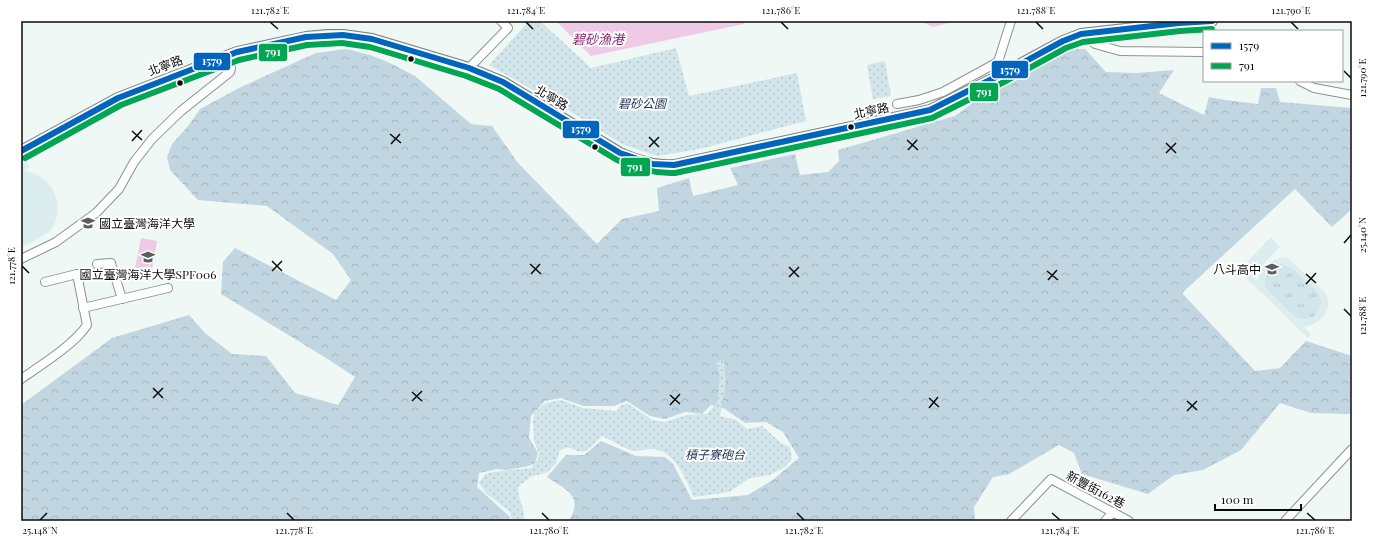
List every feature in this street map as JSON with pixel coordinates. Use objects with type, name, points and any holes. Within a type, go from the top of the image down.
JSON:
[{"type":"main road","name":"北寧路","points":[[21,151],[118,98],[224,56],[247,49],[326,34],[372,39],[469,68],[503,82],[620,153],[637,160],[659,166],[666,166],[744,151],[930,110],[1063,41],[1081,34],[1175,22],[1212,21]]},
{"type":"street","points":[[469,68],[508,28],[501,21]]},
{"type":"street","points":[[897,104],[919,100],[943,92],[998,62],[1011,21]]},
{"type":"street","points":[[1081,34],[1096,44],[1120,51],[1203,52]]},
{"type":"street","points":[[21,259],[56,242],[96,213],[119,189],[134,162],[152,139],[181,111],[230,72],[231,68],[224,56]]},
{"type":"street","points":[[1302,82],[1314,88],[1352,95]]},
{"type":"street","points":[[97,264],[111,263],[122,298]]},
{"type":"street","points":[[21,379],[64,348],[83,332],[86,325],[77,274],[45,282]]},
{"type":"street","points":[[83,308],[168,288]]},
{"type":"street","points":[[1285,521],[1352,450]]},
{"type":"street","name":"新豐街162巷","points":[[1011,521],[1051,479],[1129,521]]},
{"type":"street","points":[[1105,521],[1113,512]]},
{"type":"green space","name":"碧砂公園","points":[[529,21],[540,21],[591,68],[676,48],[689,96],[797,73],[806,121],[700,149],[657,156],[622,144],[568,110],[489,65]]},
{"type":"green space","points":[[346,49],[370,55],[390,63],[415,76],[471,124],[492,126],[518,163],[597,244],[622,219],[659,211],[657,188],[689,178],[693,196],[738,185],[730,168],[795,154],[800,175],[828,172],[839,161],[838,150],[955,116],[984,95],[1061,49],[1085,49],[1106,72],[1136,73],[1174,70],[1159,93],[1204,115],[1209,97],[1258,104],[1261,88],[1276,88],[1280,102],[1352,108],[1352,209],[1332,227],[1295,189],[1182,293],[1255,371],[1280,368],[1306,341],[1352,356],[1352,413],[1311,413],[1280,403],[1241,450],[1203,470],[1174,475],[1148,494],[1082,474],[1074,453],[1059,445],[1009,474],[993,477],[974,507],[975,521],[569,521],[575,505],[574,499],[571,494],[547,477],[566,455],[584,455],[601,441],[636,456],[665,457],[673,464],[692,500],[748,495],[774,479],[799,458],[783,432],[766,422],[745,423],[725,409],[711,405],[702,414],[685,412],[665,419],[650,416],[627,401],[614,406],[583,406],[561,398],[545,401],[531,416],[529,438],[538,453],[535,463],[529,466],[506,470],[497,469],[479,473],[477,487],[510,517],[510,521],[21,521],[21,405],[112,338],[189,315],[205,333],[232,354],[266,356],[295,393],[338,405],[355,377],[221,294],[223,262],[235,248],[336,300],[351,280],[333,254],[267,206],[198,200],[170,170],[167,157],[172,144],[189,125],[200,109],[241,87],[316,53]]},
{"type":"green space","points":[[885,61],[891,96],[873,99],[867,65]]},
{"type":"green space","points":[[1280,264],[1293,269],[1319,293],[1321,306],[1319,311],[1312,317],[1308,319],[1298,318],[1281,304],[1265,286],[1268,272],[1273,267]]},
{"type":"green space","name":"槓子寮砲台","points":[[720,360],[724,362],[726,381],[720,416],[736,420],[747,429],[762,426],[781,443],[790,447],[792,459],[785,467],[770,475],[750,478],[729,492],[694,497],[683,474],[667,454],[659,450],[651,449],[633,451],[602,436],[587,450],[579,451],[568,447],[560,450],[556,463],[548,472],[530,477],[518,487],[524,521],[512,521],[510,512],[486,493],[479,483],[485,474],[531,468],[538,459],[539,453],[534,441],[533,420],[535,412],[546,403],[561,400],[583,408],[617,411],[620,406],[627,403],[652,420],[665,422],[686,415],[707,414],[717,403],[720,375],[716,364]]},
{"type":"shaded area","points":[[27,162],[30,167],[24,171],[39,176],[45,180],[54,193],[58,208],[57,216],[51,230],[42,237],[21,247],[21,165]]},
{"type":"shaded area","points":[[1271,237],[1280,247],[1253,275],[1243,266]]},
{"type":"shaded area","points":[[1285,257],[1325,292],[1328,299],[1325,315],[1316,323],[1304,327],[1311,334],[1308,338],[1239,271],[1243,267],[1258,282],[1263,268],[1267,264]],"holes":[[[1277,265],[1285,265],[1296,271],[1319,293],[1321,301],[1319,311],[1308,319],[1298,318],[1291,313],[1271,294],[1265,286],[1268,272]]]},
{"type":"water","name":"碧砂漁港","points":[[556,21],[744,21],[744,24],[591,56]]},
{"type":"water","points":[[920,21],[957,21],[933,27]]},
{"type":"water","points":[[141,238],[157,241],[150,281],[133,278]]},
{"type":"transit line","name":"1579","points":[[21,151],[118,98],[237,52],[306,37],[343,35],[372,39],[469,68],[503,82],[620,153],[653,164],[674,165],[930,110],[1063,41],[1081,34],[1179,23],[1212,21]]},
{"type":"transit line","name":"791","points":[[25,158],[121,105],[239,60],[307,45],[342,43],[370,47],[466,76],[499,89],[617,160],[645,170],[660,173],[675,173],[932,118],[1004,82],[1066,48],[1083,42],[1180,31],[1212,29]]},
{"type":"place","name":"國立臺灣海洋大學","points":[[88,223]]},
{"type":"place","name":"國立臺灣海洋大學SPF006","points":[[148,257]]},
{"type":"place","name":"八斗高中","points":[[1272,269]]}]
